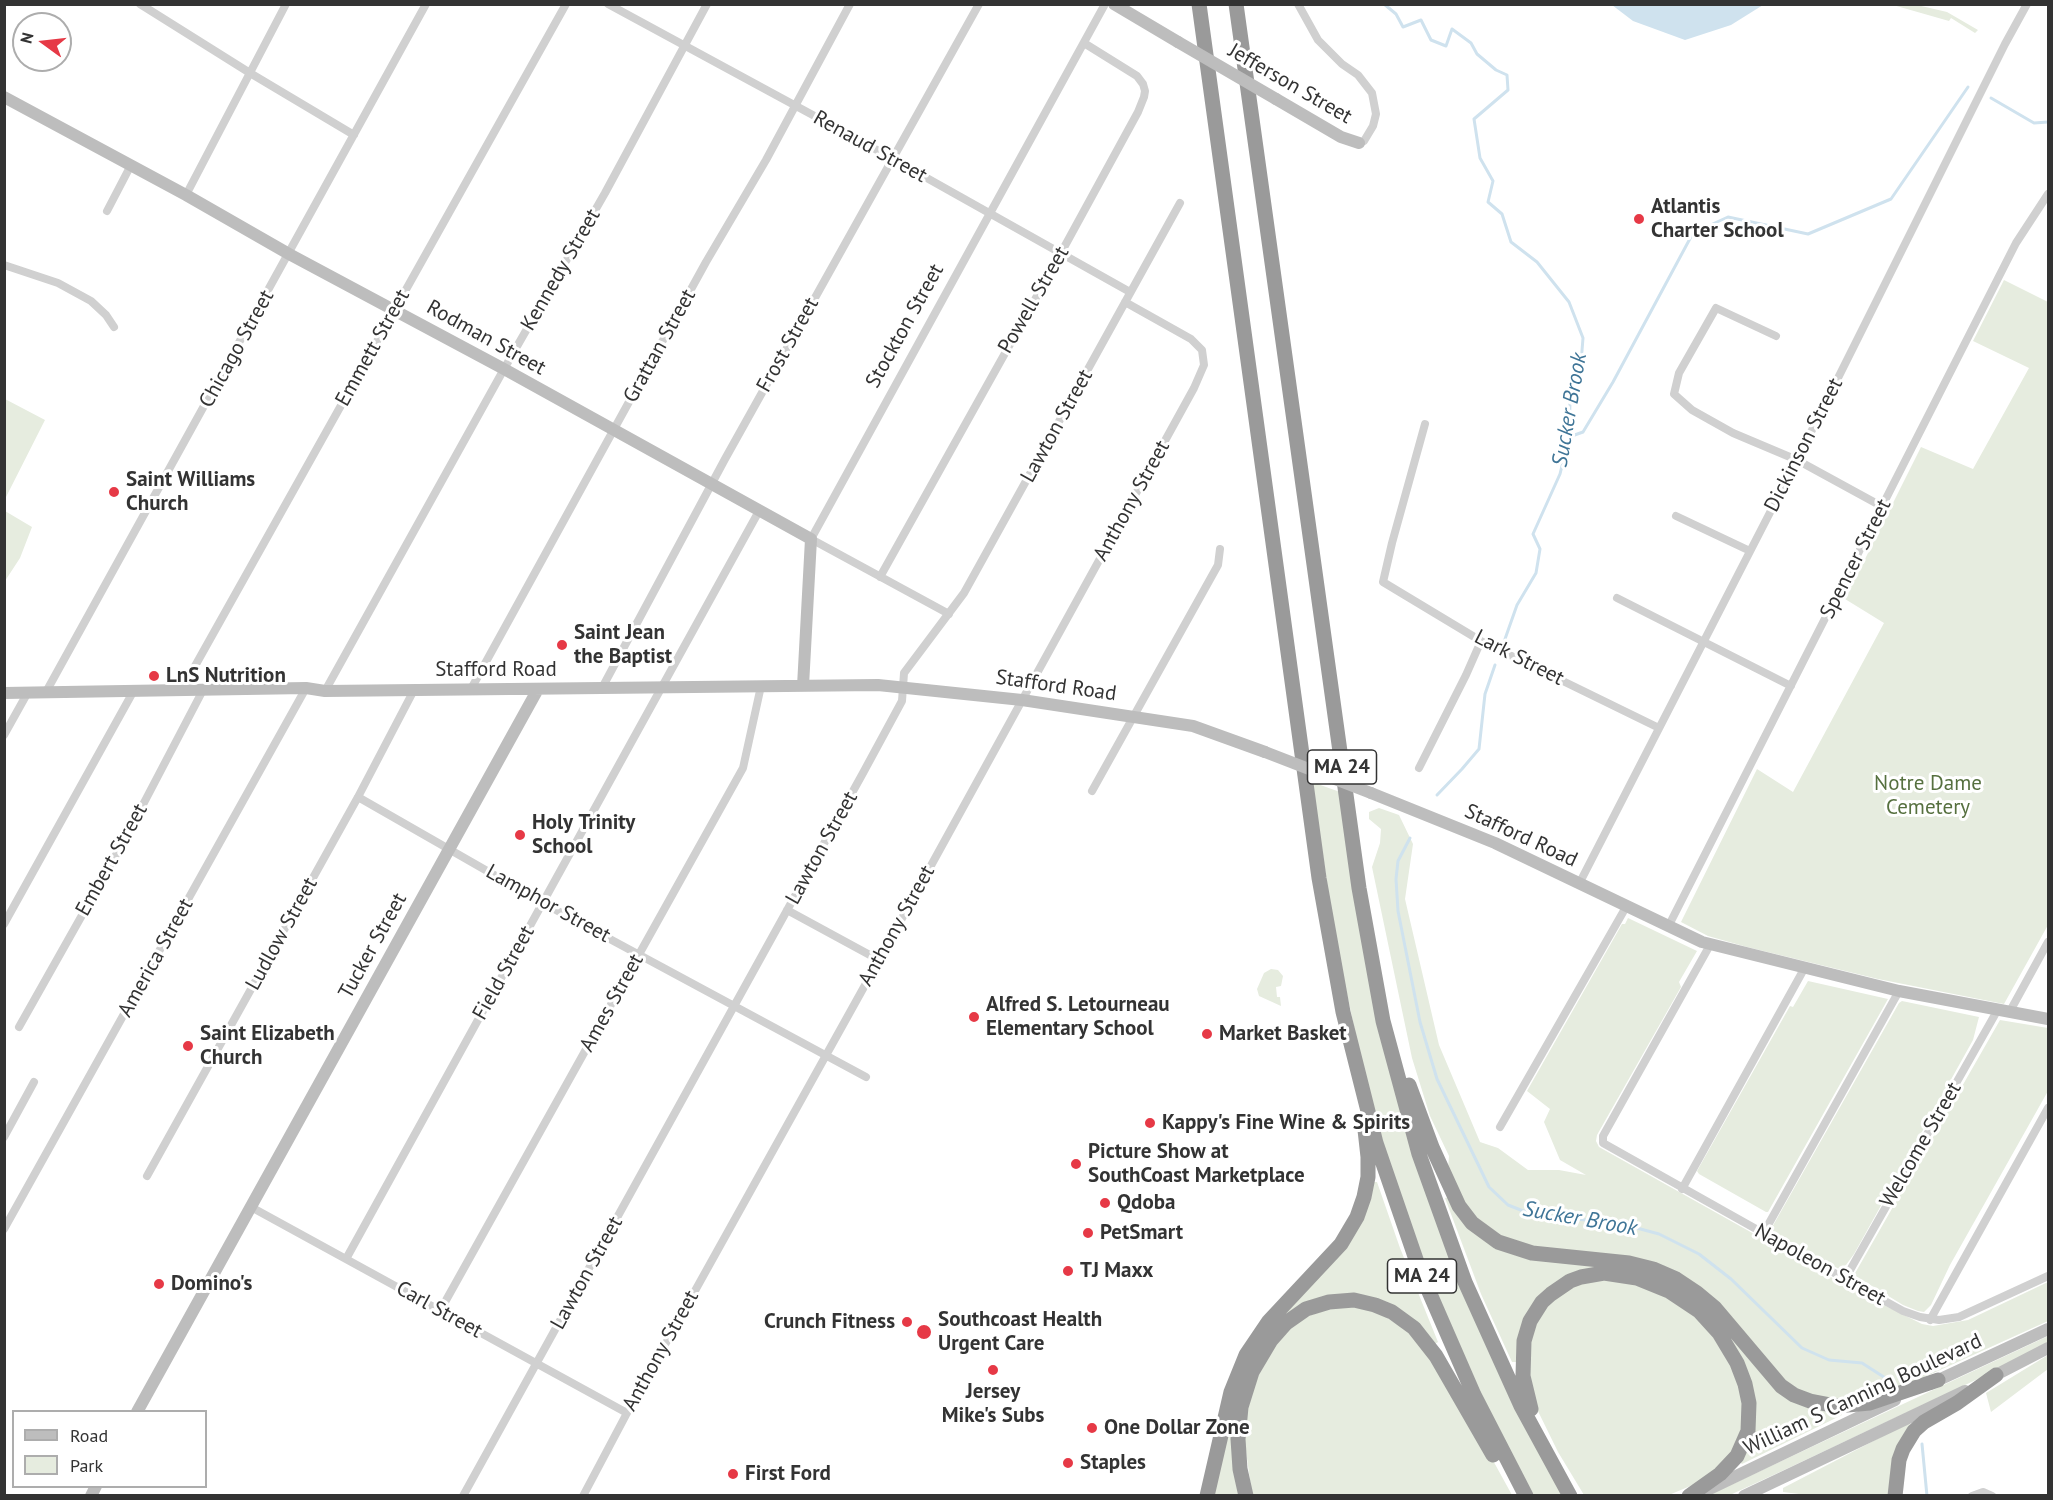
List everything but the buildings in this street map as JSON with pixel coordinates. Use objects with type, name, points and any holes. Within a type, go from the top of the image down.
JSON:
[{"type":"highway","name":"MA 24","points":[[1199,4],[1319,878],[1336,979],[1350,1044],[1380,1154],[1420,1271],[1469,1385],[1524,1496]]},
{"type":"highway","name":"MA 24","points":[[1236,4],[1359,888],[1374,977],[1391,1055],[1429,1186],[1465,1282],[1521,1406],[1571,1496]]},
{"type":"highway","points":[[1359,888],[1394,1036],[1413,1099],[1453,1196],[1465,1215],[1480,1230],[1498,1242],[1519,1250],[1629,1263],[1653,1269],[1676,1279],[1715,1308],[1781,1386],[1794,1395],[1810,1401],[1836,1406],[1870,1403],[1938,1380]]},
{"type":"highway","points":[[1207,1496],[1231,1392],[1246,1355],[1269,1321],[1341,1244],[1357,1217],[1364,1197],[1368,1177],[1367,1148],[1350,1044]]},
{"type":"highway","points":[[1571,1496],[1527,1398],[1522,1368],[1524,1341],[1530,1321],[1542,1302],[1551,1294],[1570,1281],[1604,1274],[1626,1276],[1649,1282],[1670,1291],[1689,1304],[1719,1333],[1732,1353],[1741,1374],[1748,1394],[1750,1412],[1745,1440],[1737,1456],[1726,1469],[1689,1496]]},
{"type":"highway","points":[[1246,1496],[1238,1459],[1238,1428],[1244,1396],[1258,1362],[1271,1340],[1292,1318],[1321,1304],[1345,1300],[1361,1301],[1383,1308],[1407,1322],[1421,1335],[1436,1356],[1498,1463],[1524,1496]]},
{"type":"highway","points":[[1895,1496],[1899,1460],[1914,1431],[1996,1375]]},
{"type":"street","points":[[186,195],[286,4]]},
{"type":"street","name":"Chicago Street","points":[[46,692],[426,4]]},
{"type":"street","name":"Emmett Street","points":[[181,691],[566,4]]},
{"type":"street","name":"Renaud Street","points":[[608,4],[1130,292]]},
{"type":"street","name":"Kennedy Street","points":[[325,691],[605,193],[707,4]]},
{"type":"street","name":"Grattan Street","points":[[471,689],[850,4]]},
{"type":"street","name":"Frost Street","points":[[602,688],[711,484],[979,4]]},
{"type":"street","name":"Stockton Street","points":[[803,686],[811,539],[1105,4]]},
{"type":"street","name":"Jefferson Street","points":[[1114,4],[1341,137],[1359,143],[1364,141],[1374,126],[1376,114],[1372,93],[1358,75],[1342,64],[1318,40],[1298,4]]},
{"type":"street","name":"Dickinson Street","points":[[1579,884],[2028,4]]},
{"type":"street","points":[[146,6],[250,74],[354,135]]},
{"type":"street","name":"Powell Street","points":[[880,577],[1138,111],[1145,91],[1137,76],[1084,43]]},
{"type":"street","name":"Rodman Street","points":[[4,97],[949,614]]},
{"type":"street","points":[[107,211],[131,165]]},
{"type":"street","name":"Spencer Street","points":[[1668,927],[2016,243],[2049,194]]},
{"type":"street","name":"Lawton Street","points":[[463,1496],[902,701],[904,673],[964,593],[1180,203]]},
{"type":"street","points":[[4,265],[58,283],[91,301],[106,315],[114,327]]},
{"type":"street","name":"Anthony Street","points":[[583,1496],[1194,388],[1204,365],[1203,350],[1191,339],[1125,302]]},
{"type":"street","points":[[1776,336],[1716,308],[1679,373],[1674,389],[1675,395],[1692,410],[1733,433],[1797,460],[1883,507]]},
{"type":"street","name":"Lark Street","points":[[1425,424],[1383,582],[1481,641],[1659,728]]},
{"type":"street","name":"Field Street","points":[[346,1259],[759,511]]},
{"type":"street","points":[[1676,516],[1750,551]]},
{"type":"street","points":[[1092,791],[1218,564],[1220,549]]},
{"type":"street","points":[[1617,598],[1791,686]]},
{"type":"street","points":[[1419,768],[1467,675],[1481,641]]},
{"type":"street","name":"Ames Street","points":[[440,1311],[743,768],[760,686]]},
{"type":"street","name":"Stafford Road","points":[[4,693],[306,688],[325,691],[902,686],[1022,700],[1193,726],[1371,793],[1495,843],[1710,945],[1899,991],[2049,1019]]},
{"type":"street","name":"America Street","points":[[4,1229],[306,688]]},
{"type":"street","name":"Tucker Street","points":[[138,1410],[538,689]]},
{"type":"street","name":"Embert Street","points":[[19,1027],[125,839],[203,690]]},
{"type":"street","name":"Ludlow Street","points":[[147,1176],[358,797],[414,690]]},
{"type":"street","points":[[4,735],[28,692]]},
{"type":"street","points":[[4,924],[133,692]]},
{"type":"street","name":"Lamphor Street","points":[[358,797],[543,903],[866,1077]]},
{"type":"street","points":[[1500,1127],[1626,907]]},
{"type":"street","points":[[787,910],[879,960]]},
{"type":"street","name":"Welcome Street","points":[[1845,1279],[2003,1012],[2049,942]]},
{"type":"street","name":"Napoleon Street","points":[[1710,945],[1602,1142],[1845,1279],[1904,1311],[1930,1320],[1948,1320],[1959,1317],[2049,1276]]},
{"type":"street","points":[[1682,1188],[1804,969]]},
{"type":"street","points":[[1763,1233],[1899,991]]},
{"type":"street","points":[[4,1137],[34,1082]]},
{"type":"street","points":[[1930,1320],[2049,1108]]},
{"type":"street","name":"Carl Street","points":[[251,1207],[627,1413]]},
{"type":"street","name":"William S Canning Boulevard","points":[[1695,1496],[2049,1329]]},
{"type":"street","name":"William S Canning Boulevard","points":[[1744,1496],[2049,1348]]},
{"type":"street","points":[[1972,1496],[1983,1492],[1992,1496]]},
{"type":"green space","points":[[1893,5],[1917,5],[1947,12],[1978,30],[1975,33],[1951,18],[1949,21]]},
{"type":"green space","name":"Notre Dame Cemetery","points":[[2004,280],[2048,302],[2048,925],[2004,1004],[1878,979],[1747,947],[1708,936],[1681,922],[1757,769],[1793,792],[1884,623],[1845,599],[1921,447],[1973,469],[2029,368],[1973,341]]},
{"type":"green space","points":[[5,399],[45,420],[5,499]]},
{"type":"green space","points":[[5,511],[32,527],[20,558],[5,581]]},
{"type":"green space","points":[[1312,782],[1340,792],[1412,1149],[1563,1495],[1533,1495],[1507,1448],[1440,1304],[1396,1187],[1366,1082],[1336,943]]},
{"type":"green space","points":[[1379,808],[1399,815],[1413,844],[1405,899],[1439,1045],[1480,1142],[1498,1148],[1528,1170],[1559,1170],[1586,1175],[1560,1160],[1544,1122],[1550,1109],[1527,1091],[1622,924],[1625,924],[1628,918],[1697,951],[1679,982],[1681,987],[1597,1135],[1596,1141],[1599,1147],[1854,1290],[1922,1324],[1933,1326],[1968,1320],[2048,1282],[2048,1321],[1876,1397],[1828,1399],[1810,1396],[1782,1381],[1722,1306],[1550,1249],[1510,1242],[1477,1218],[1464,1203],[1448,1170],[1449,1156],[1430,1116],[1412,1058],[1372,867],[1380,843],[1381,829],[1369,819],[1369,812]]},
{"type":"green space","points":[[1271,969],[1278,970],[1283,976],[1281,986],[1276,987],[1281,1006],[1259,996],[1257,989],[1264,973]]},
{"type":"green space","points":[[1808,981],[1888,999],[1766,1212],[1697,1171],[1790,1006],[1793,1007]]},
{"type":"green space","points":[[1902,1001],[1979,1017],[1973,1040],[1854,1254],[1846,1265],[1839,1269],[1772,1232],[1771,1229]]},
{"type":"green space","points":[[2000,1020],[2048,1028],[2048,1091],[1950,1265],[1931,1305],[1924,1312],[1918,1311],[1903,1305],[1854,1275]]},
{"type":"green space","points":[[1373,1182],[1377,1182],[1400,1248],[1438,1342],[1435,1344],[1361,1295],[1284,1318],[1280,1315],[1338,1255]]},
{"type":"green space","points":[[1449,1197],[1479,1234],[1602,1264],[1553,1285],[1517,1362],[1512,1362],[1481,1294],[1445,1198]]},
{"type":"green space","points":[[1609,1278],[1659,1291],[1701,1321],[1730,1360],[1743,1397],[1744,1417],[1737,1444],[1723,1464],[1695,1484],[1669,1495],[1584,1495],[1558,1452],[1534,1403],[1530,1385],[1529,1340],[1545,1305],[1576,1284]]},
{"type":"green space","points":[[1338,1305],[1373,1309],[1416,1336],[1485,1446],[1512,1495],[1252,1495],[1244,1436],[1248,1399],[1267,1354],[1296,1321]]},
{"type":"green space","points":[[1733,1335],[1766,1378],[1841,1411],[1842,1415],[1742,1464],[1739,1461],[1751,1437],[1729,1338]]},
{"type":"green space","points":[[2048,1336],[2048,1342],[1980,1378],[1782,1471],[1730,1495],[1707,1496]]},
{"type":"green space","points":[[2048,1355],[2048,1369],[1991,1412],[1986,1393]]},
{"type":"green space","points":[[1229,1420],[1234,1421],[1241,1495],[1212,1496]]},
{"type":"green space","points":[[1908,1423],[1912,1426],[1890,1495],[1807,1495],[1783,1492],[1783,1488]]},
{"type":"water","points":[[1612,5],[1763,5],[1731,25],[1685,40],[1633,21]]},
{"type":"waterway","name":"Sucker Brook","points":[[1384,4],[1396,14],[1403,27],[1421,20],[1431,40],[1446,46],[1452,29],[1471,43],[1477,54],[1496,70],[1507,75],[1508,90],[1474,119],[1480,158],[1493,181],[1488,202],[1502,214],[1511,242],[1537,262],[1569,302],[1583,338],[1580,376],[1570,402],[1569,437],[1560,474],[1533,534],[1540,549],[1536,573],[1517,605],[1505,639]]},
{"type":"waterway","points":[[1569,437],[1583,432],[1613,382],[1693,233],[1728,217],[1808,234],[1891,199],[1968,87]]},
{"type":"waterway","points":[[1991,98],[2034,123],[2048,122]]},
{"type":"waterway","name":"Sucker Brook","points":[[1437,795],[1479,749],[1485,694],[1495,665]]},
{"type":"waterway","name":"Sucker Brook","points":[[1410,838],[1398,861],[1396,879],[1398,911],[1420,1022],[1437,1079],[1489,1187],[1508,1205],[1531,1214],[1622,1224],[1659,1234],[1699,1254],[1731,1279],[1802,1348],[1829,1360],[1862,1363],[1890,1381]]},
{"type":"waterway","name":"Sucker Brook","points":[[1922,1444],[1927,1496]]},
{"type":"place","name":"Atlantis Charter School","points":[[1639,219]]},
{"type":"place","name":"Saint Williams Church","points":[[114,492]]},
{"type":"place","name":"Saint Jean the Baptist","points":[[562,645]]},
{"type":"place","name":"LnS Nutrition","points":[[154,676]]},
{"type":"place","name":"Holy Trinity School","points":[[520,835]]},
{"type":"place","name":"Alfred S. Letourneau Elementary School","points":[[974,1017]]},
{"type":"place","name":"Market Basket","points":[[1207,1034]]},
{"type":"place","name":"Saint Elizabeth Church","points":[[188,1046]]},
{"type":"place","name":"Kappy's Fine Wine & Spirits","points":[[1150,1123]]},
{"type":"place","name":"Picture Show at SouthCoast Marketplace","points":[[1076,1164]]},
{"type":"place","name":"Qdoba","points":[[1105,1203]]},
{"type":"place","name":"PetSmart","points":[[1088,1233]]},
{"type":"place","name":"TJ Maxx","points":[[1068,1271]]},
{"type":"place","name":"Domino's","points":[[159,1284]]},
{"type":"place","name":"Crunch Fitness","points":[[907,1322]]},
{"type":"place","name":"Southcoast Health Urgent Care","points":[[924,1332]]},
{"type":"place","name":"Jersey Mike's Subs","points":[[993,1370]]},
{"type":"place","name":"One Dollar Zone","points":[[1092,1428]]},
{"type":"place","name":"Staples","points":[[1068,1463]]},
{"type":"place","name":"First Ford","points":[[733,1474]]}]
